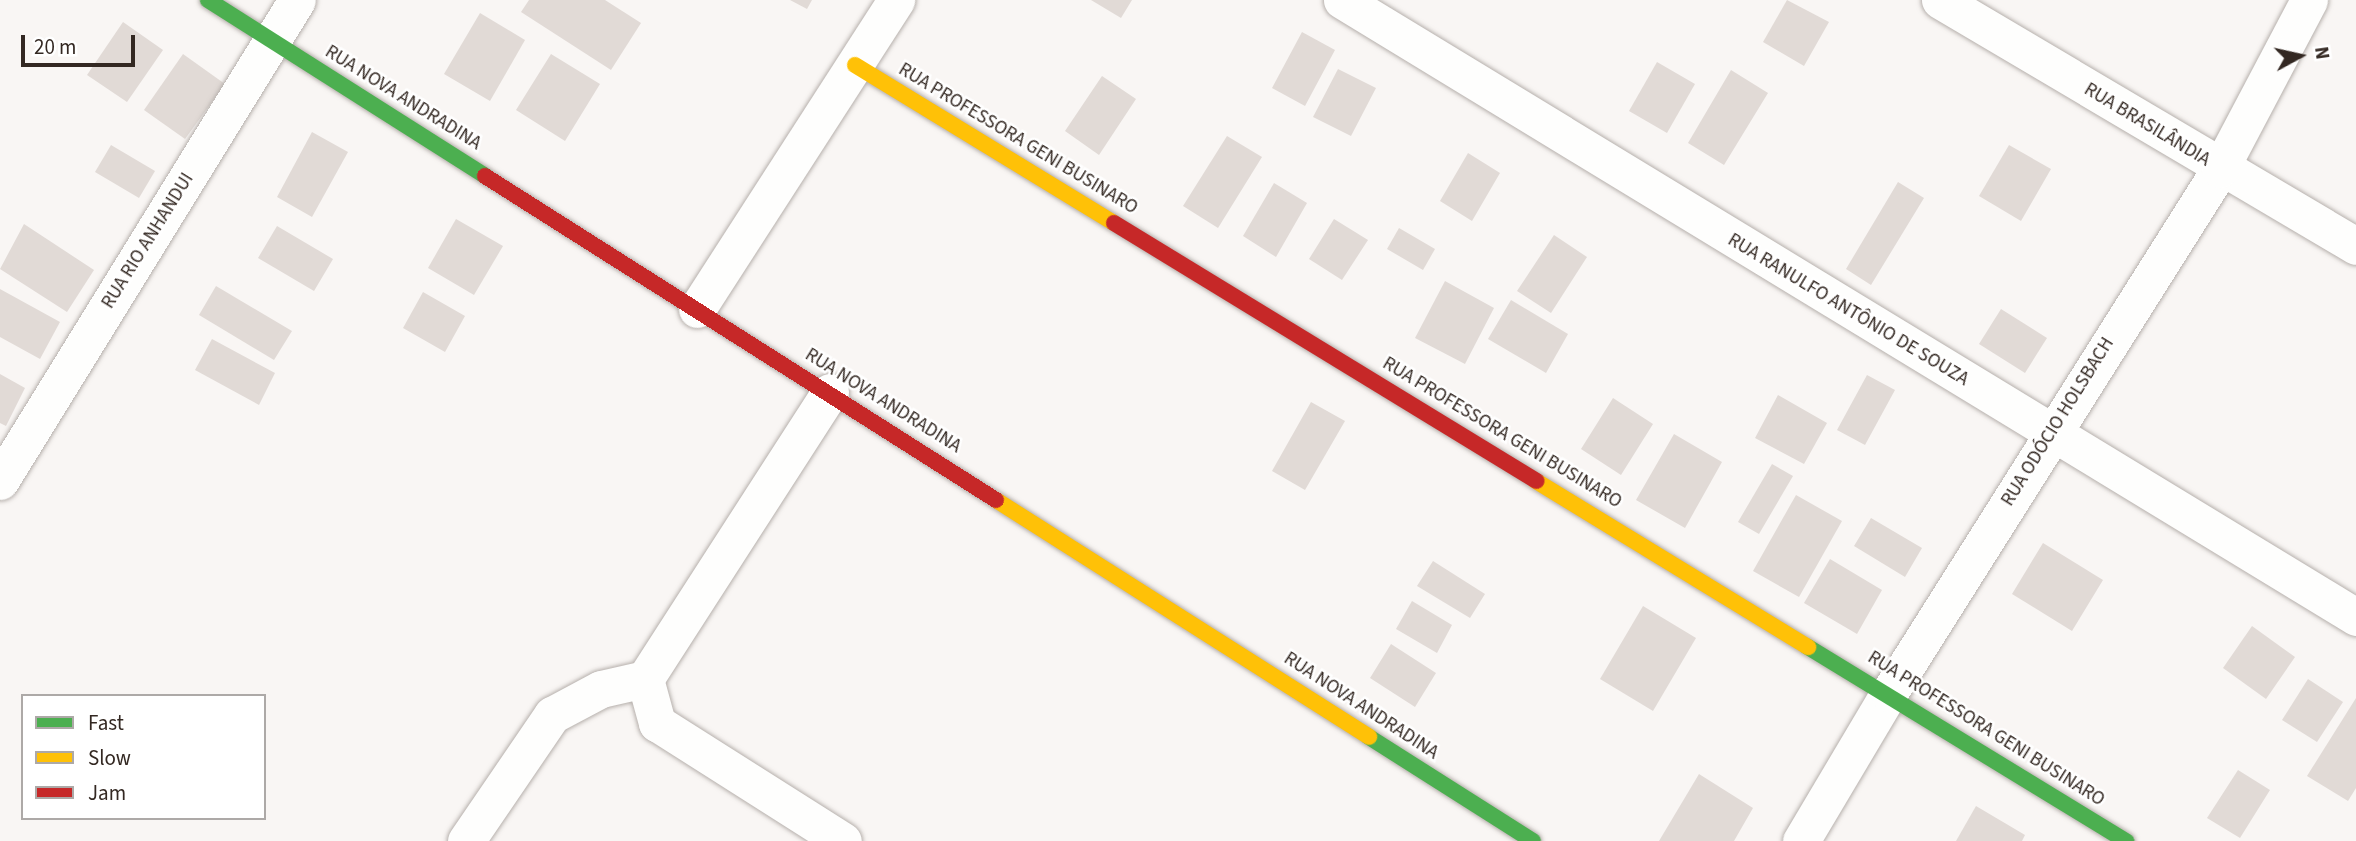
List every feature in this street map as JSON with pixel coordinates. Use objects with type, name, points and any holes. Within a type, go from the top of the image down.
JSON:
[{"type":"street","name":"RUA NOVA ANDRADINA","points":[[208,0],[830,392],[1528,840]]},
{"type":"street","name":"RUA RIO ANHANDUI","points":[[0,481],[297,0]]},
{"type":"street","points":[[697,309],[895,0]]},
{"type":"street","name":"RUA RANULFO ANTÔNIO DE SOUZA","points":[[1342,0],[2356,617]]},
{"type":"street","name":"RUA BRASILÂNDIA","points":[[1941,0],[2220,169],[2356,246]]},
{"type":"street","name":"RUA ODÓCIO HOLSBACH","points":[[1801,841],[2050,433],[2220,169],[2309,0]]},
{"type":"street","name":"RUA PROFESSORA GENI BUSINARO","points":[[855,65],[1889,693],[2126,841]]},
{"type":"street","points":[[466,841],[552,715],[601,689],[645,679],[830,392]]},
{"type":"street","points":[[645,679],[657,723],[843,841]]},
{"type":"building","points":[[529,0],[605,0],[641,23],[611,70],[521,12]]},
{"type":"building","points":[[790,0],[812,0],[807,9]]},
{"type":"building","points":[[1091,0],[1132,0],[1121,18]]},
{"type":"building","points":[[1787,0],[1829,22],[1804,66],[1763,42]]},
{"type":"building","points":[[480,13],[525,40],[490,101],[444,74]]},
{"type":"building","points":[[123,22],[163,50],[127,102],[87,75]]},
{"type":"building","points":[[1302,32],[1335,50],[1305,106],[1272,88]]},
{"type":"building","points":[[183,54],[225,84],[185,139],[144,110]]},
{"type":"building","points":[[551,54],[600,84],[565,141],[516,110]]},
{"type":"building","points":[[1657,62],[1695,84],[1667,133],[1629,111]]},
{"type":"building","points":[[1338,69],[1376,88],[1351,136],[1313,117]]},
{"type":"building","points":[[1731,70],[1768,93],[1724,165],[1688,143]]},
{"type":"building","points":[[1102,76],[1136,99],[1099,155],[1065,131]]},
{"type":"building","points":[[312,132],[348,152],[312,217],[277,197]]},
{"type":"building","points":[[1227,136],[1262,157],[1218,228],[1183,206]]},
{"type":"building","points":[[111,145],[155,171],[139,198],[95,172]]},
{"type":"building","points":[[2009,145],[2051,169],[2021,221],[1979,196]]},
{"type":"building","points":[[1468,153],[1500,173],[1472,221],[1440,201]]},
{"type":"building","points":[[1898,182],[1924,198],[1871,285],[1846,269]]},
{"type":"building","points":[[1274,183],[1307,203],[1276,257],[1243,236]]},
{"type":"building","points":[[456,219],[503,246],[474,295],[428,268]]},
{"type":"building","points":[[1334,219],[1368,240],[1342,280],[1309,259]]},
{"type":"building","points":[[24,224],[94,270],[67,312],[0,269]]},
{"type":"building","points":[[277,226],[333,259],[314,291],[258,258]]},
{"type":"building","points":[[1399,228],[1435,249],[1423,270],[1387,249]]},
{"type":"building","points":[[1554,235],[1587,257],[1551,313],[1517,291]]},
{"type":"building","points":[[1445,281],[1494,308],[1465,364],[1415,338]]},
{"type":"building","points":[[216,286],[292,331],[274,360],[199,315]]},
{"type":"building","points":[[0,289],[60,322],[40,359],[0,337]]},
{"type":"building","points":[[423,292],[465,316],[445,352],[403,328]]},
{"type":"building","points":[[1511,300],[1568,334],[1546,373],[1488,339]]},
{"type":"building","points":[[2001,309],[2047,338],[2025,373],[1979,344]]},
{"type":"building","points":[[212,339],[275,373],[259,405],[195,370]]},
{"type":"building","points":[[0,374],[25,388],[6,426],[0,423]]},
{"type":"building","points":[[1867,375],[1895,390],[1865,445],[1837,430]]},
{"type":"building","points":[[1778,395],[1827,423],[1804,464],[1755,438]]},
{"type":"building","points":[[1613,398],[1653,424],[1621,475],[1581,449]]},
{"type":"building","points":[[1311,402],[1345,421],[1305,490],[1272,471]]},
{"type":"building","points":[[1674,434],[1722,462],[1685,528],[1636,500]]},
{"type":"building","points":[[1772,464],[1793,476],[1759,534],[1738,522]]},
{"type":"building","points":[[1796,495],[1842,521],[1799,597],[1753,571]]},
{"type":"building","points":[[1871,518],[1922,548],[1905,577],[1854,546]]},
{"type":"building","points":[[2043,543],[2103,580],[2072,631],[2012,594]]},
{"type":"building","points":[[1830,559],[1882,590],[1857,634],[1804,603]]},
{"type":"building","points":[[1433,561],[1485,594],[1470,618],[1417,586]]},
{"type":"building","points":[[1412,601],[1452,625],[1437,653],[1396,629]]},
{"type":"building","points":[[1643,606],[1696,638],[1653,711],[1600,679]]},
{"type":"building","points":[[2252,626],[2295,657],[2266,699],[2223,668]]},
{"type":"building","points":[[1391,644],[1436,673],[1415,707],[1370,678]]},
{"type":"building","points":[[2308,679],[2343,702],[2317,742],[2282,720]]},
{"type":"building","points":[[2356,698],[2356,788],[2348,801],[2307,776]]},
{"type":"building","points":[[2238,770],[2270,790],[2240,838],[2207,818]]},
{"type":"building","points":[[1699,774],[1753,808],[1734,841],[1659,841]]},
{"type":"building","points":[[1976,806],[2025,835],[2022,841],[1956,841]]},
{"type":"traffic: fast","points":[[208,0],[485,176]]},
{"type":"traffic: fast","points":[[1808,647],[2126,841]]},
{"type":"traffic: fast","points":[[1369,737],[1533,841]]},
{"type":"traffic: slow","points":[[855,65],[1114,223]]},
{"type":"traffic: slow","points":[[1536,481],[1808,647]]},
{"type":"traffic: slow","points":[[996,500],[1369,737]]},
{"type":"traffic: jam","points":[[485,176],[996,500]]},
{"type":"traffic: jam","points":[[1114,223],[1536,481]]}]
